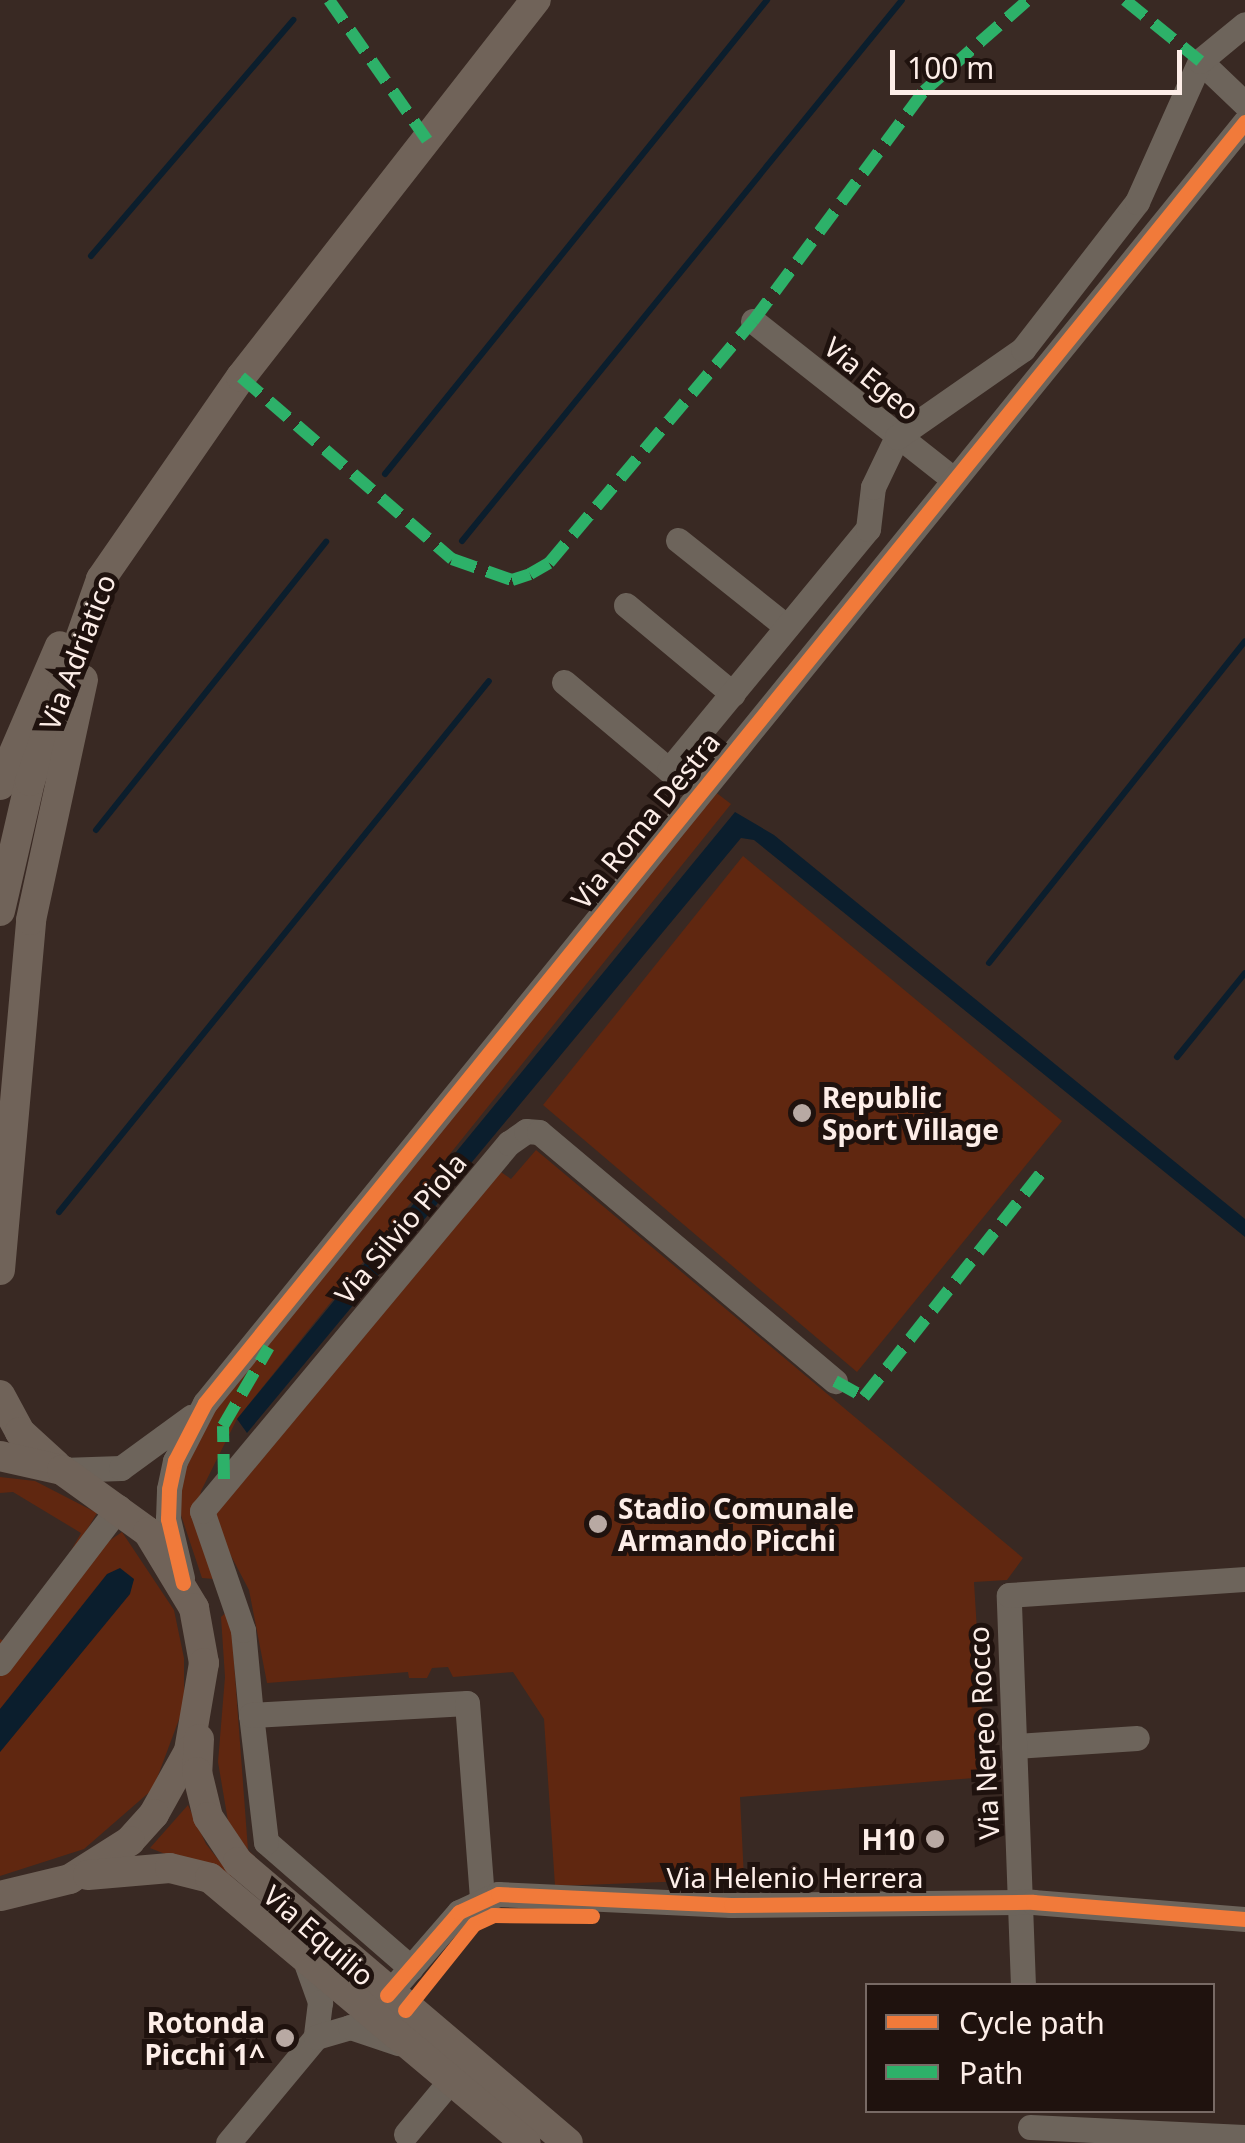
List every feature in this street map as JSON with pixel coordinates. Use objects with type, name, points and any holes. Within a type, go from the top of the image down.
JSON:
[{"type":"main road","name":"Via Adriatico","points":[[0,911],[30,781],[101,579],[168,475],[282,323],[536,0]]},
{"type":"main road","points":[[0,1270],[18,1032],[56,788],[78,694],[168,475]]},
{"type":"main road","points":[[0,785],[37,688],[101,579]]},
{"type":"main road","points":[[0,1396],[20,1432],[62,1470],[119,1507],[148,1532],[188,1595],[204,1663],[200,1716],[175,1784],[154,1814],[130,1841],[70,1879],[0,1896]]},
{"type":"main road","points":[[0,1456],[62,1470]]},
{"type":"main road","name":"Via Equilio","points":[[200,1716],[197,1772],[208,1816],[226,1848],[387,1995],[568,2143]]},
{"type":"main road","name":"Via Equilio","points":[[70,1879],[144,1868],[191,1870],[242,1901],[306,1960],[526,2143]]},
{"type":"street","points":[[564,682],[669,770],[868,528],[873,488],[898,437],[1023,348],[1137,202],[1200,60],[1245,24]]},
{"type":"street","points":[[1200,60],[1245,104]]},
{"type":"street","name":"Via Roma Destra","points":[[62,1470],[96,1472],[140,1460],[206,1403],[1245,122]]},
{"type":"street","name":"Via Egeo","points":[[753,321],[954,480]]},
{"type":"street","points":[[678,540],[787,627]]},
{"type":"street","points":[[626,605],[733,694]]},
{"type":"street","name":"Via Silvio Piola","points":[[411,1968],[266,1842],[243,1630],[202,1518],[206,1502],[509,1144],[526,1131],[539,1132],[835,1381]]},
{"type":"street","name":"Via Roma Destra","points":[[188,1595],[168,1519],[170,1489],[175,1461],[206,1403]]},
{"type":"street","points":[[0,1664],[119,1507]]},
{"type":"street","name":"Via Nereo Rocco","points":[[1023,1983],[1009,1595],[1245,1579]]},
{"type":"street","points":[[188,1595],[230,1590]]},
{"type":"street","points":[[251,1715],[467,1703],[482,1896],[459,1912],[387,1995]]},
{"type":"street","points":[[1014,1746],[1137,1738]]},
{"type":"street","name":"Via Helenio Herrera","points":[[482,1896],[731,1904],[1020,1902],[1245,1919]]},
{"type":"street","points":[[228,2143],[316,2036],[320,2002],[306,1960]]},
{"type":"street","points":[[316,2036],[361,2028],[412,2050]]},
{"type":"street","points":[[406,2134],[450,2080]]},
{"type":"street","points":[[1030,2127],[1245,2137]]},
{"type":"shaded area","points":[[710,788],[731,804],[237,1419],[201,1491],[197,1514],[214,1579],[202,1578],[177,1503],[184,1463],[206,1422]]},
{"type":"shaded area","name":"Republic Sport Village","points":[[743,856],[1062,1121],[857,1372],[543,1105]]},
{"type":"shaded area","name":"Stadio Comunale Armando Picchi","points":[[536,1150],[1023,1558],[1007,1580],[974,1582],[986,1777],[740,1797],[744,1879],[555,1886],[544,1719],[513,1672],[453,1677],[448,1667],[432,1668],[427,1678],[409,1678],[408,1672],[267,1683],[249,1590],[208,1512],[495,1168],[511,1179]]},
{"type":"shaded area","points":[[0,1477],[35,1481],[97,1513],[82,1538],[96,1550],[122,1532],[174,1610],[184,1658],[184,1706],[153,1789],[84,1849],[0,1876],[0,1752],[129,1594],[134,1579],[0,1709],[0,1639],[8,1643],[35,1615],[81,1533],[13,1492],[0,1493]]},
{"type":"shaded area","points":[[230,1609],[248,1850],[314,1915],[259,1866],[228,1821],[218,1762],[225,1677],[221,1617]]},
{"type":"shaded area","points":[[188,1805],[206,1844],[236,1882],[150,1848]]},
{"type":"water","points":[[735,812],[774,835],[1245,1219],[1245,1237],[754,840],[741,838],[247,1433],[237,1419]]},
{"type":"water","points":[[120,1568],[134,1579],[130,1594],[0,1752],[0,1709],[107,1574]]},
{"type":"waterway","points":[[385,474],[767,0]]},
{"type":"waterway","points":[[462,541],[902,0]]},
{"type":"waterway","points":[[91,256],[293,20]]},
{"type":"waterway","points":[[96,830],[326,542]]},
{"type":"waterway","points":[[989,963],[1245,641]]},
{"type":"waterway","points":[[59,1212],[489,681]]},
{"type":"waterway","points":[[1177,1057],[1245,973]]},
{"type":"marked path","points":[[329,0],[427,140]]},
{"type":"marked path","points":[[241,377],[452,559],[512,580],[530,574],[549,563],[753,321],[924,91],[1028,0]]},
{"type":"marked path","points":[[1125,0],[1200,61]]},
{"type":"marked path","points":[[835,1381],[864,1397],[1047,1165]]},
{"type":"marked path","points":[[224,1479],[223,1426],[269,1347]]},
{"type":"cycle path","points":[[183,1583],[168,1519],[169,1489],[175,1461],[205,1403],[1245,122]]},
{"type":"cycle path","points":[[387,1995],[459,1912],[498,1894],[731,1905],[1033,1902],[1245,1919]]},
{"type":"cycle path","points":[[405,2010],[474,1924],[493,1915],[592,1916]]},
{"type":"place","name":"Republic Sport Village","points":[[802,1113]]},
{"type":"place","name":"Stadio Comunale Armando Picchi","points":[[598,1524]]},
{"type":"place","name":"H10","points":[[935,1839]]},
{"type":"place","name":"Rotonda Picchi 1^","points":[[285,2038]]}]
